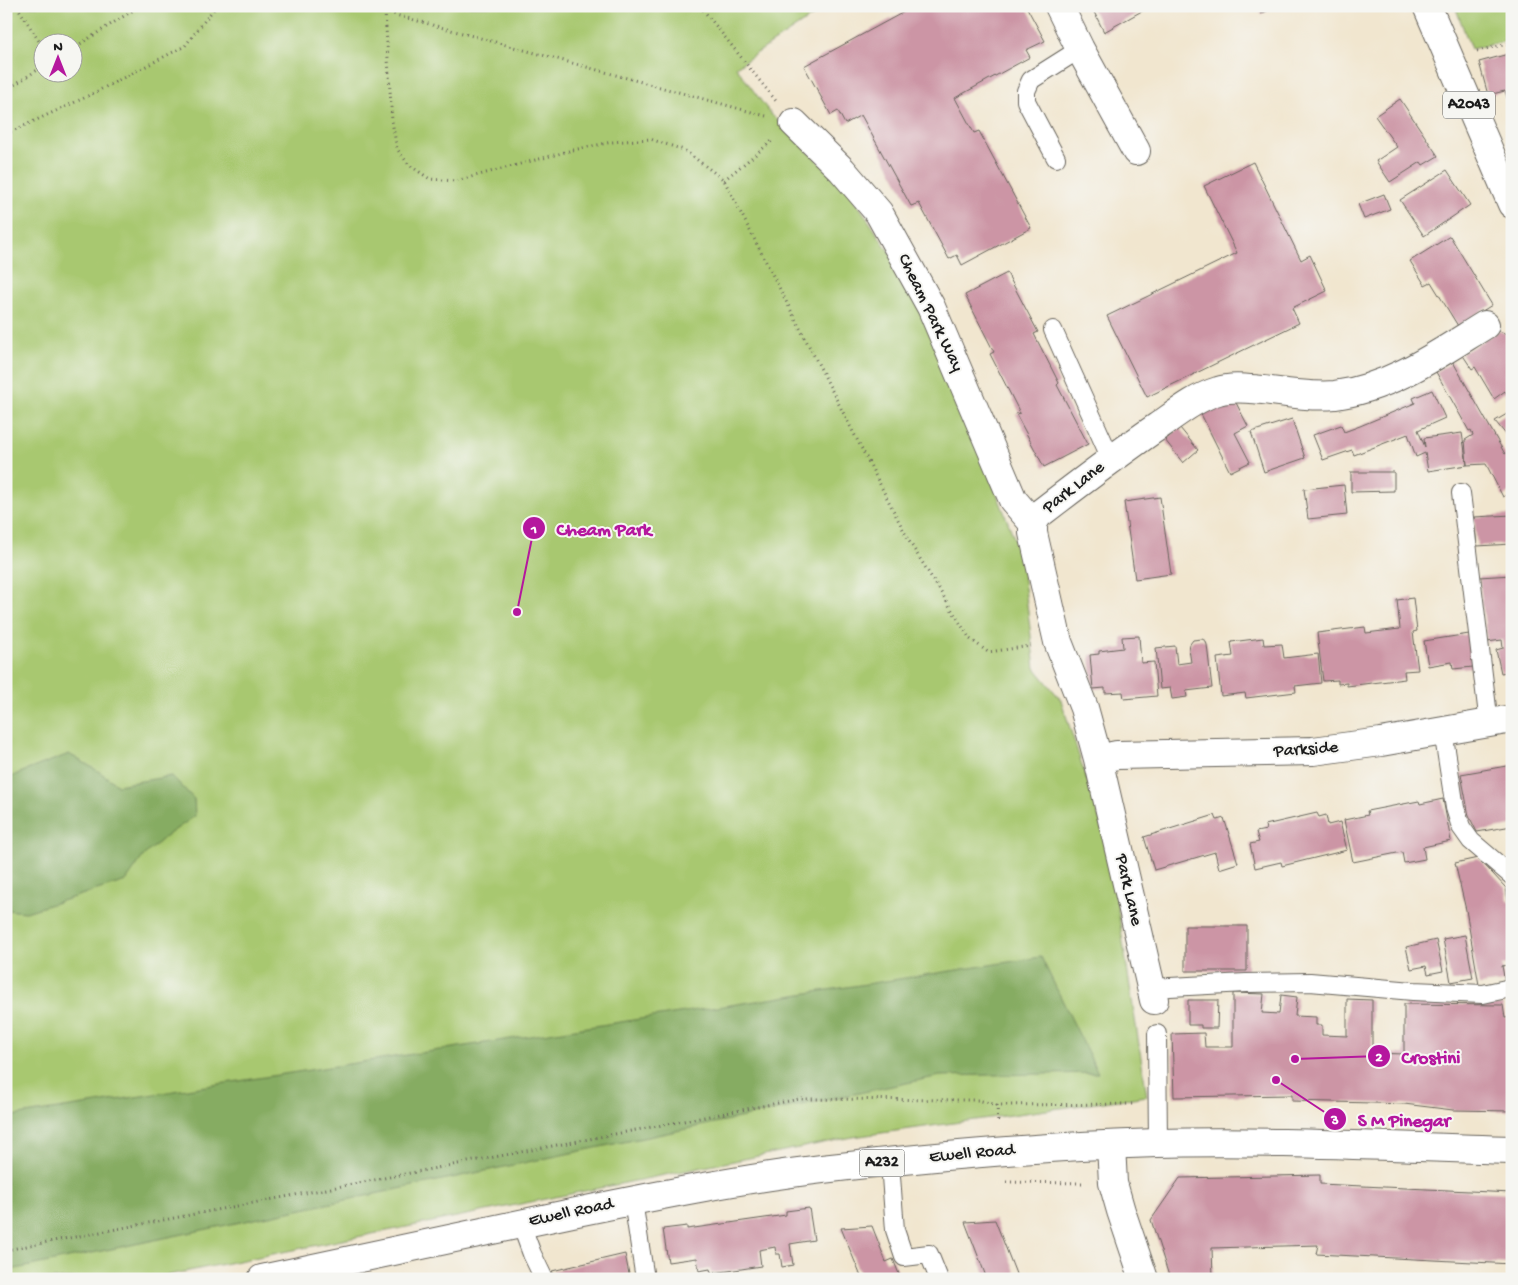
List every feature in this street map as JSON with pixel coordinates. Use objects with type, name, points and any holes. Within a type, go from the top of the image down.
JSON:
[{"type":"main road","points":[[1059,6],[1080,50],[1136,151]]},
{"type":"main road","name":"A2043","points":[[1427,6],[1512,204]]},
{"type":"main road","name":"Cheam Park Way","points":[[794,123],[842,170],[879,213],[931,307],[1013,500],[1033,523]]},
{"type":"main road","name":"Park Lane","points":[[1153,994],[1098,759],[1084,708],[1058,642],[1033,533],[1033,523],[1038,515],[1112,459],[1196,400],[1220,390],[1243,388],[1335,395],[1360,389],[1391,380],[1485,325]]},
{"type":"main road","name":"Parkside","points":[[1098,759],[1117,755],[1313,751],[1381,742],[1500,722]]},
{"type":"main road","name":"Ewell Road","points":[[262,1279],[633,1201],[820,1169],[978,1153],[1158,1143],[1278,1142],[1512,1150]]},
{"type":"main road","points":[[1112,1145],[1113,1183],[1144,1279]]},
{"type":"lane","points":[[1056,158],[1026,101],[1026,91],[1032,80],[1080,50]]},
{"type":"lane","points":[[1053,330],[1112,459]]},
{"type":"lane","points":[[1460,493],[1500,722]]},
{"type":"lane","points":[[1443,731],[1461,828],[1471,841],[1512,876]]},
{"type":"lane","points":[[1153,994],[1246,983],[1310,982],[1413,991],[1483,994],[1512,986]]},
{"type":"lane","points":[[1158,1034],[1158,1143]]},
{"type":"lane","points":[[890,1163],[895,1230],[904,1257],[929,1254],[939,1279]]},
{"type":"lane","points":[[633,1201],[645,1279]]},
{"type":"lane","points":[[521,1224],[544,1279]]},
{"type":"path","points":[[17,6],[33,32]]},
{"type":"path","points":[[6,134],[84,98],[185,46],[216,6]]},
{"type":"path","points":[[377,6],[385,12],[794,123]]},
{"type":"path","points":[[385,6],[392,122],[397,149],[409,165],[430,179],[456,180],[573,150],[612,142],[650,139],[684,150],[724,180],[909,541],[970,639],[988,652],[1058,642]]},
{"type":"path","points":[[700,6],[794,123]]},
{"type":"path","points":[[82,43],[132,11]]},
{"type":"path","points":[[1450,60],[1512,43]]},
{"type":"path","points":[[6,90],[32,74]]},
{"type":"path","points":[[724,180],[794,123]]},
{"type":"path","points":[[6,1250],[799,1099],[978,1100],[997,1105],[1159,1104]]},
{"type":"path","points":[[1002,1182],[1092,1183]]},
{"type":"green space","points":[[6,6],[828,6],[736,67],[770,113],[851,194],[915,291],[1001,504],[1021,556],[1035,668],[1061,700],[1108,846],[1147,1096],[853,1137],[149,1279],[6,1279]]},
{"type":"green space","points":[[1455,6],[1512,6],[1512,40],[1471,49]]},
{"type":"green space","points":[[69,754],[118,785],[172,776],[194,799],[195,816],[144,855],[126,881],[26,912],[6,910],[6,780]]},
{"type":"green space","points":[[1041,957],[1098,1073],[940,1076],[6,1271],[6,1117]]},
{"type":"building","points":[[915,6],[1026,6],[1045,41],[1026,50],[1030,57],[955,98],[974,133],[979,131],[1031,228],[962,265],[957,255],[949,259],[919,203],[911,206],[861,115],[845,124],[838,111],[831,115],[804,66]]},
{"type":"building","points":[[1091,6],[1151,6],[1104,32]]},
{"type":"building","points":[[1257,6],[1276,6],[1261,14]]},
{"type":"building","points":[[1512,53],[1511,110],[1505,91],[1488,95],[1479,62]]},
{"type":"building","points":[[1400,99],[1438,156],[1423,165],[1421,162],[1390,182],[1376,161],[1397,147],[1375,116]]},
{"type":"building","points":[[1253,162],[1301,260],[1310,255],[1327,291],[1292,308],[1299,323],[1147,397],[1107,316],[1237,253],[1204,186]]},
{"type":"building","points":[[1447,170],[1470,205],[1424,236],[1400,200]]},
{"type":"building","points":[[1384,194],[1390,209],[1364,219],[1358,204]]},
{"type":"building","points":[[1450,236],[1492,305],[1458,326],[1431,282],[1425,285],[1410,261]]},
{"type":"building","points":[[1007,273],[1038,332],[1034,334],[1059,383],[1057,385],[1088,444],[1044,467],[1016,414],[1020,413],[990,354],[994,352],[965,295]]},
{"type":"building","points":[[1499,331],[1512,336],[1512,342],[1508,345],[1512,351],[1512,403],[1505,391],[1494,399],[1475,367],[1472,369],[1462,354]]},
{"type":"building","points":[[1453,362],[1505,454],[1509,451],[1512,456],[1512,492],[1503,497],[1486,464],[1467,465],[1465,440],[1473,435],[1436,372]]},
{"type":"building","points":[[1432,390],[1445,418],[1418,430],[1425,447],[1424,438],[1462,433],[1467,465],[1428,471],[1425,453],[1416,457],[1408,434],[1354,455],[1352,450],[1323,460],[1313,435],[1341,425],[1344,432],[1360,426],[1415,403],[1413,398]]},
{"type":"building","points":[[1233,397],[1248,426],[1235,433],[1250,462],[1230,472],[1201,414]]},
{"type":"building","points":[[1512,411],[1512,442],[1495,421]]},
{"type":"building","points":[[1292,419],[1305,458],[1264,472],[1251,432]]},
{"type":"building","points":[[1180,428],[1198,450],[1183,463],[1165,440]]},
{"type":"building","points":[[1351,472],[1394,472],[1394,491],[1351,492]]},
{"type":"building","points":[[1344,485],[1347,515],[1308,519],[1304,489]]},
{"type":"building","points":[[1160,497],[1171,574],[1135,579],[1124,502]]},
{"type":"building","points":[[1512,515],[1512,544],[1477,546],[1474,517]]},
{"type":"building","points":[[1512,575],[1512,671],[1501,673],[1496,650],[1503,648],[1502,640],[1487,642],[1479,577]]},
{"type":"building","points":[[1413,598],[1417,631],[1413,632],[1418,670],[1404,671],[1405,679],[1347,686],[1347,683],[1338,684],[1338,680],[1323,681],[1317,633],[1365,627],[1366,633],[1400,629],[1397,600]]},
{"type":"building","points":[[1469,634],[1473,667],[1453,669],[1452,662],[1428,666],[1424,641]]},
{"type":"building","points":[[1139,636],[1141,663],[1154,662],[1157,696],[1124,699],[1123,692],[1105,693],[1105,688],[1093,689],[1090,655],[1099,654],[1099,651],[1123,648],[1122,637]]},
{"type":"building","points":[[1263,638],[1264,645],[1282,644],[1284,658],[1318,654],[1321,683],[1295,686],[1296,692],[1246,698],[1245,693],[1221,696],[1217,658],[1233,656],[1231,642]]},
{"type":"building","points":[[1202,639],[1206,641],[1207,645],[1212,688],[1186,691],[1187,697],[1172,699],[1170,688],[1160,689],[1156,648],[1175,646],[1177,664],[1191,662],[1190,644],[1193,640]]},
{"type":"building","points":[[1512,765],[1512,826],[1477,832],[1469,816],[1461,774]]},
{"type":"building","points":[[1443,799],[1451,841],[1423,847],[1425,859],[1404,863],[1402,852],[1353,862],[1344,820],[1368,815],[1367,811],[1419,801],[1420,804]]},
{"type":"building","points":[[1317,813],[1319,817],[1326,815],[1328,825],[1340,822],[1347,850],[1282,866],[1281,862],[1255,868],[1250,844],[1259,842],[1256,832],[1266,830],[1265,825]]},
{"type":"building","points":[[1215,815],[1217,820],[1224,818],[1238,863],[1219,869],[1215,852],[1154,870],[1144,837]]},
{"type":"building","points":[[1478,858],[1506,888],[1508,901],[1512,900],[1512,964],[1502,966],[1505,982],[1479,985],[1466,910],[1455,863]]},
{"type":"building","points":[[1185,926],[1247,926],[1247,971],[1185,971]]},
{"type":"building","points":[[1465,935],[1473,978],[1451,982],[1443,939]]},
{"type":"building","points":[[1436,940],[1443,971],[1428,974],[1426,966],[1411,969],[1406,947]]},
{"type":"building","points":[[1233,993],[1264,994],[1262,1013],[1279,1014],[1281,995],[1297,997],[1295,1016],[1316,1017],[1316,1025],[1322,1025],[1322,1035],[1347,1036],[1347,999],[1372,1000],[1372,1053],[1404,1054],[1404,1004],[1503,1005],[1505,1018],[1512,1017],[1512,1111],[1453,1110],[1404,1104],[1292,1101],[1292,1095],[1174,1097],[1172,1034],[1204,1033],[1205,1047],[1233,1047]]},
{"type":"building","points":[[1188,1000],[1218,1000],[1217,1028],[1201,1028],[1201,1025],[1188,1025]]},
{"type":"building","points":[[1320,1175],[1320,1184],[1512,1193],[1512,1264],[1316,1254],[1318,1245],[1212,1248],[1213,1277],[1170,1279],[1151,1220],[1180,1178]]},
{"type":"building","points":[[809,1208],[814,1240],[790,1244],[793,1265],[782,1267],[780,1254],[776,1254],[775,1247],[759,1250],[761,1266],[728,1271],[711,1273],[710,1269],[699,1271],[697,1258],[668,1262],[663,1229],[687,1226],[687,1229],[786,1215],[786,1211]]},
{"type":"building","points":[[995,1220],[1018,1279],[987,1279],[965,1222]]},
{"type":"building","points":[[872,1226],[886,1262],[893,1259],[901,1279],[862,1279],[841,1228]]},
{"type":"building","points":[[625,1254],[630,1279],[556,1279],[552,1271]]},
{"type":"place","name":"Cheam Park","points":[[517,612]]},
{"type":"place","name":"Crostini","points":[[1295,1059]]},
{"type":"place","name":"S M Pinegar","points":[[1276,1080]]}]
